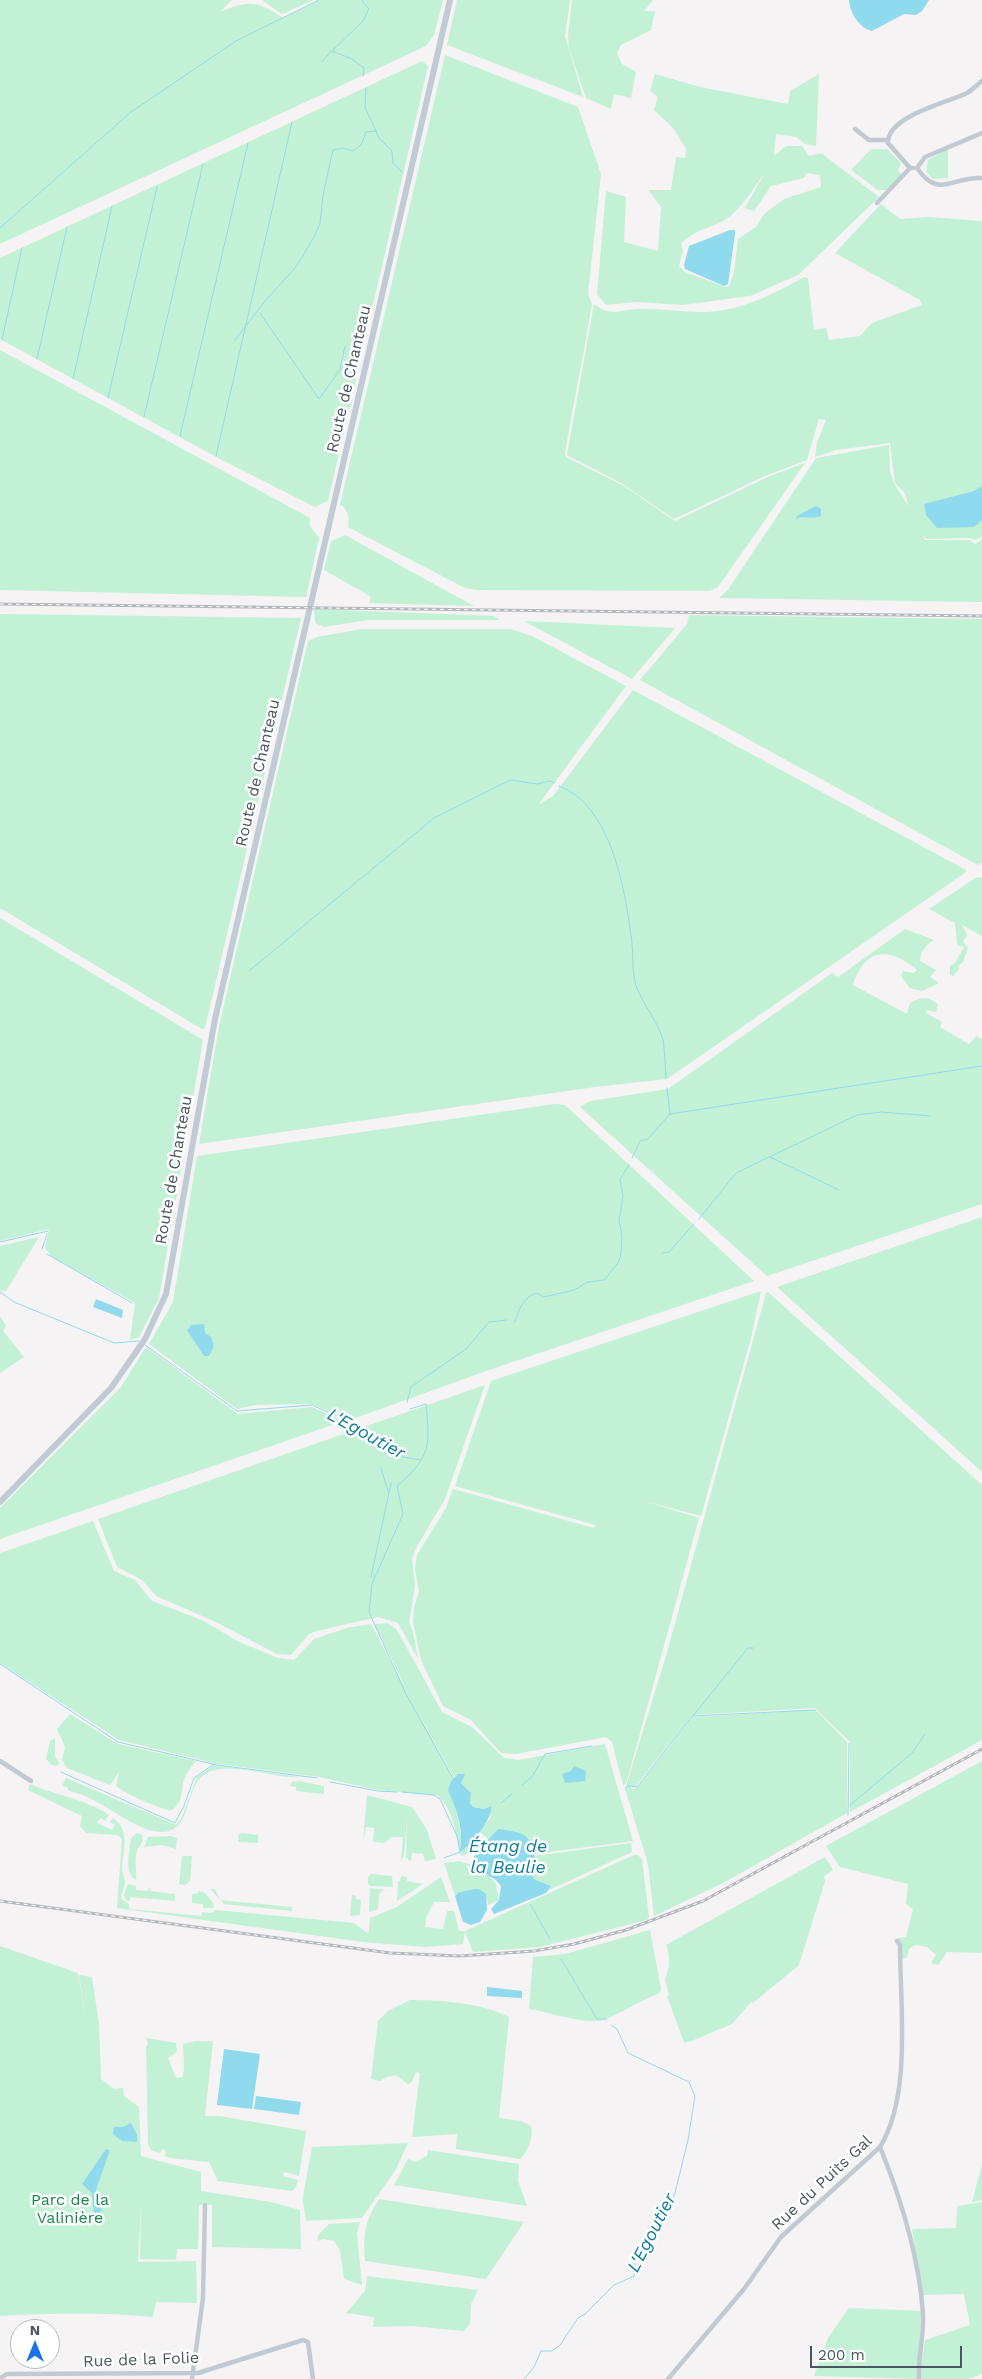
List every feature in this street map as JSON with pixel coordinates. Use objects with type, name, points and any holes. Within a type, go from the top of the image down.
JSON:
[{"type":"main road","name":"Route de Chanteau","points":[[0,1502],[111,1388],[144,1339],[166,1294],[215,1019],[450,0]]},
{"type":"street","points":[[910,168],[890,147],[888,140],[890,133],[902,121],[968,92],[982,81]]},
{"type":"street","points":[[856,129],[868,140],[888,140]]},
{"type":"street","points":[[917,168],[925,157],[982,133]]},
{"type":"street","points":[[877,202],[910,168],[917,168]]},
{"type":"street","points":[[917,168],[926,180],[938,186],[970,178],[982,178]]},
{"type":"street","points":[[0,1760],[31,1781]]},
{"type":"street","name":"Rue du Puits Gal","points":[[668,2379],[744,2289],[781,2237],[880,2147],[890,2127],[900,2078],[902,1999],[900,1945],[897,1940]]},
{"type":"street","points":[[880,2147],[910,2228],[922,2312],[919,2379]]},
{"type":"street","points":[[192,2376],[203,2298],[205,2205]]},
{"type":"street","name":"Rue de la Folie","points":[[0,2378],[7,2374],[192,2376],[297,2340],[308,2342],[313,2379]]},
{"type":"green space","points":[[0,0],[232,0],[220,12],[238,5],[253,4],[266,8],[283,18],[320,0],[443,0],[434,35],[426,46],[0,244]]},
{"type":"green space","points":[[262,0],[313,0],[282,14]]},
{"type":"green space","points":[[457,0],[570,0],[565,36],[583,97],[447,45]]},
{"type":"green space","points":[[572,0],[653,0],[644,11],[655,11],[651,30],[621,45],[617,53],[622,64],[636,72],[631,98],[614,94],[611,109],[586,98],[569,49],[568,36]]},
{"type":"green space","points":[[445,55],[578,107],[601,174],[588,294],[592,304],[568,434],[566,457],[624,486],[675,521],[770,476],[805,463],[718,587],[710,591],[475,590],[463,587],[348,527],[348,514],[340,505]]},
{"type":"green space","points":[[422,61],[428,66],[328,501],[315,507],[218,458],[0,339],[0,258]]},
{"type":"green space","points":[[655,74],[700,87],[788,104],[790,91],[819,74],[816,146],[805,144],[796,137],[776,134],[774,156],[786,146],[802,146],[809,156],[821,153],[879,197],[798,275],[750,296],[682,305],[637,302],[606,305],[597,294],[606,191],[626,197],[624,242],[658,251],[661,207],[648,190],[671,190],[676,157],[685,158],[686,149],[674,129],[654,110],[658,97],[650,91]],"holes":[[[806,173],[820,175],[821,187],[784,199],[764,214],[756,227],[738,239],[734,273],[729,286],[725,287],[685,272],[679,266],[683,250],[681,243],[696,233],[726,219],[744,202],[764,174],[745,208],[754,211],[771,186],[804,178]]]},
{"type":"green space","points":[[871,149],[887,149],[901,163],[898,170],[902,175],[886,190],[878,190],[851,170]]},
{"type":"green space","points":[[948,149],[948,178],[933,179],[926,172],[928,160]]},
{"type":"green space","points":[[881,204],[900,219],[929,217],[982,221],[982,537],[975,540],[969,538],[926,539],[922,534],[925,540],[970,540],[975,544],[982,539],[982,602],[719,598],[727,591],[816,458],[889,445],[890,472],[895,485],[909,507],[904,492],[895,483],[890,443],[836,450],[815,457],[817,443],[826,420],[819,419],[807,460],[765,476],[674,519],[621,483],[567,455],[594,304],[611,312],[647,309],[698,312],[719,311],[745,305],[804,277],[808,278],[814,330],[826,328],[829,340],[860,336],[872,323],[922,305],[920,300],[835,253]]},
{"type":"green space","points":[[0,350],[310,518],[310,526],[319,538],[306,597],[0,590]]},
{"type":"green space","points":[[345,535],[474,606],[369,603],[371,598],[368,595],[324,570],[331,541]]},
{"type":"green space","points":[[314,609],[494,616],[500,620],[368,620],[324,627],[315,623]]},
{"type":"green space","points":[[0,614],[301,618],[205,1028],[202,1029],[0,908]]},
{"type":"green space","points":[[689,615],[982,619],[982,862],[978,865],[640,680],[687,624]]},
{"type":"green space","points":[[524,621],[675,628],[632,679]]},
{"type":"green space","points":[[363,629],[510,629],[532,636],[626,686],[538,805],[553,796],[633,690],[966,870],[966,872],[667,1079],[595,1087],[199,1144],[219,1026],[308,641],[317,637]]},
{"type":"green space","points":[[977,877],[982,878],[982,936],[962,925],[967,935],[963,942],[968,948],[963,962],[958,966],[959,969],[953,976],[950,975],[950,966],[955,963],[964,947],[957,945],[955,923],[929,909]]},
{"type":"green space","points":[[0,918],[203,1040],[159,1298],[139,1337],[130,1340],[135,1303],[52,1257],[45,1248],[49,1229],[0,1241]]},
{"type":"green space","points":[[905,929],[934,940],[924,949],[920,961],[936,970],[930,977],[939,983],[922,991],[910,988],[901,976],[903,971],[913,973],[917,970],[897,957],[879,955],[871,957],[864,963],[853,985],[907,1014],[910,1003],[918,999],[931,1000],[938,1004],[936,1012],[927,1010],[926,1013],[942,1022],[940,1027],[969,1044],[976,1036],[982,1039],[982,1204],[767,1276],[580,1107],[590,1101],[668,1089],[832,973],[838,977]]},
{"type":"green space","points":[[555,1104],[565,1105],[754,1281],[489,1370],[350,1420],[312,1404],[255,1405],[237,1409],[149,1344],[173,1302],[197,1156]]},
{"type":"green space","points":[[982,1217],[982,1472],[777,1287]]},
{"type":"green space","points":[[39,1237],[6,1291],[0,1290],[0,1246]]},
{"type":"green space","points":[[761,1291],[751,1338],[701,1516],[644,1501],[699,1518],[626,1784],[623,1785],[612,1742],[606,1737],[516,1754],[501,1753],[471,1720],[443,1706],[421,1660],[413,1622],[414,1608],[419,1591],[415,1569],[417,1555],[446,1508],[453,1489],[594,1528],[596,1525],[455,1486],[491,1381]]},
{"type":"green space","points":[[768,1292],[982,1485],[982,1740],[850,1812],[850,1742],[815,1708],[692,1715],[636,1786],[626,1786],[666,1656],[766,1293]]},
{"type":"green space","points":[[0,1316],[6,1326],[3,1331],[24,1357],[0,1373]]},
{"type":"green space","points":[[146,1347],[238,1414],[312,1407],[344,1421],[0,1539],[0,1508],[121,1387]]},
{"type":"green space","points":[[485,1385],[445,1499],[416,1548],[412,1559],[415,1586],[409,1622],[413,1632],[418,1659],[398,1623],[378,1617],[317,1631],[309,1634],[291,1655],[277,1654],[216,1622],[156,1596],[142,1580],[117,1567],[98,1519]]},
{"type":"green space","points":[[93,1521],[114,1571],[135,1580],[152,1601],[204,1621],[237,1641],[278,1658],[294,1660],[314,1639],[347,1628],[371,1624],[453,1779],[451,1781],[461,1833],[461,1852],[477,1837],[482,1843],[475,1852],[461,1856],[451,1815],[437,1795],[378,1790],[319,1777],[218,1764],[119,1740],[0,1663],[0,1553]]},
{"type":"green space","points":[[387,1623],[396,1629],[442,1712],[472,1727],[504,1758],[519,1760],[605,1744],[633,1841],[534,1854],[531,1841],[525,1835],[503,1830],[489,1840],[479,1831],[490,1818],[491,1806],[484,1809],[473,1807],[470,1803],[471,1793],[461,1783],[462,1777],[458,1774],[454,1778],[408,1694],[375,1624]]},
{"type":"green space","points":[[816,1710],[847,1742],[847,1813],[725,1882],[654,1916],[648,1864],[625,1789],[628,1786],[633,1789],[637,1788],[692,1717]]},
{"type":"green space","points":[[70,1714],[118,1744],[196,1761],[185,1777],[177,1806],[170,1811],[129,1794],[116,1786],[119,1772],[110,1785],[67,1768],[62,1760],[65,1747],[57,1729]]},
{"type":"green space","points":[[55,1738],[55,1756],[59,1763],[57,1766],[52,1765],[46,1759],[50,1741]]},
{"type":"green space","points":[[982,1761],[982,1953],[947,1952],[938,1965],[931,1963],[936,1955],[927,1947],[915,1945],[909,1949],[907,1957],[898,1962],[898,1938],[906,1937],[913,1909],[906,1904],[908,1884],[840,1867],[826,1846]]},
{"type":"green space","points":[[214,1765],[300,1777],[278,1776],[230,1768],[209,1772],[195,1786],[180,1823],[173,1829],[163,1832],[141,1827],[94,1800],[69,1791],[67,1787],[62,1786],[66,1778],[176,1825],[182,1817],[197,1777]]},
{"type":"green space","points":[[299,1781],[324,1786],[324,1794],[296,1791],[296,1787],[290,1786],[292,1782]]},
{"type":"green space","points":[[30,1784],[99,1809],[109,1815],[105,1821],[101,1818],[97,1823],[112,1830],[115,1825],[110,1822],[113,1818],[119,1823],[125,1841],[122,1869],[125,1886],[121,1899],[129,1904],[129,1909],[202,1916],[202,1912],[211,1913],[215,1910],[354,1923],[367,1933],[369,1931],[370,1918],[397,1907],[441,1877],[450,1902],[434,1902],[426,1918],[425,1927],[443,1929],[447,1911],[454,1911],[459,1931],[465,1931],[634,1855],[638,1855],[642,1860],[649,1917],[647,1920],[540,1947],[473,1952],[465,1932],[463,1944],[425,1947],[363,1942],[117,1908],[122,1839],[117,1835],[86,1833],[80,1826],[82,1816],[28,1790]]},
{"type":"green space","points":[[367,1795],[412,1807],[427,1830],[436,1859],[425,1861],[423,1854],[412,1853],[411,1862],[406,1857],[407,1818],[404,1856],[401,1860],[403,1837],[391,1837],[385,1843],[373,1842],[374,1828],[366,1827],[363,1842]]},
{"type":"green space","points":[[137,1833],[142,1835],[142,1840],[136,1855],[136,1880],[132,1877],[128,1861],[131,1838]]},
{"type":"green space","points":[[239,1834],[258,1835],[258,1843],[238,1842]]},
{"type":"green space","points":[[171,1836],[177,1838],[176,1849],[162,1845],[144,1847],[148,1837]]},
{"type":"green space","points":[[631,1843],[632,1852],[547,1891],[551,1886],[534,1879],[532,1875],[538,1863],[534,1856]]},
{"type":"green space","points":[[182,1856],[192,1856],[190,1881],[185,1885],[179,1884]]},
{"type":"green space","points":[[825,1857],[833,1870],[824,1876],[825,1881],[799,1965],[753,2003],[751,2002],[732,2024],[689,2042],[684,2042],[667,1996],[669,1995],[665,1979],[669,1962],[666,1945]]},
{"type":"green space","points":[[459,1861],[469,1864],[466,1867],[477,1875],[490,1876],[496,1884],[499,1900],[488,1905],[487,1899],[456,1894],[455,1896],[444,1863]]},
{"type":"green space","points":[[371,1874],[392,1876],[393,1887],[370,1886],[368,1884],[368,1877]]},
{"type":"green space","points":[[401,1876],[407,1877],[407,1881],[423,1884],[397,1901],[398,1881],[400,1881]]},
{"type":"green space","points":[[128,1884],[136,1886],[136,1890],[148,1891],[150,1887],[150,1891],[175,1894],[175,1901],[130,1897],[130,1901],[127,1901],[124,1895]]},
{"type":"green space","points":[[370,1888],[393,1891],[384,1890],[379,1894],[378,1909],[369,1912]]},
{"type":"green space","points":[[210,1889],[215,1889],[220,1899]]},
{"type":"green space","points":[[198,1891],[204,1892],[214,1904],[213,1908],[203,1908],[203,1904],[192,1903],[192,1894],[198,1893]]},
{"type":"green space","points":[[352,1895],[356,1896],[356,1899],[361,1900],[360,1915],[350,1916]]},
{"type":"green space","points":[[220,1900],[292,1907],[292,1911],[224,1904]]},
{"type":"green space","points":[[650,1930],[661,1989],[660,1993],[599,2021],[573,2019],[529,2009],[533,1957],[565,1954]]},
{"type":"green space","name":"Parc de la Valinière","points":[[0,1946],[78,1973],[86,2020],[79,1975],[92,1977],[99,2024],[101,2079],[114,2089],[123,2088],[124,2096],[139,2107],[141,2156],[201,2172],[201,2191],[271,2202],[300,2210],[301,2249],[212,2247],[212,2205],[199,2205],[198,2249],[177,2249],[176,2260],[140,2259],[141,2204],[138,2262],[196,2261],[197,2303],[156,2302],[153,2317],[115,2314],[0,2316]]},
{"type":"green space","points":[[410,2000],[474,2005],[509,2017],[499,2118],[521,2121],[531,2126],[530,2143],[520,2159],[456,2149],[457,2134],[412,2137],[420,2073],[416,2072],[412,2082],[408,2084],[396,2075],[380,2081],[371,2079],[378,2021],[388,2011]]},
{"type":"green space","points":[[146,2038],[176,2043],[177,2052],[168,2058],[176,2078],[182,2077],[184,2071],[183,2044],[196,2041],[213,2041],[205,2116],[220,2116],[306,2131],[299,2176],[284,2172],[283,2176],[298,2180],[296,2187],[292,2191],[218,2181],[209,2162],[170,2158],[165,2156],[166,2151],[163,2149],[160,2153],[151,2150],[148,2144],[146,2046],[148,2044]]},
{"type":"green space","points":[[408,2143],[396,2169],[362,2218],[306,2221],[302,2202],[312,2147]]},
{"type":"green space","points":[[428,2150],[519,2164],[518,2181],[527,2206],[394,2185],[408,2159],[415,2162],[427,2156]]},
{"type":"green space","points":[[982,2164],[982,2200],[972,2202]]},
{"type":"green space","points":[[379,2199],[524,2222],[486,2279],[365,2261],[364,2243],[367,2222]]},
{"type":"green space","points":[[982,2202],[982,2374],[968,2379],[921,2379],[925,2340],[970,2325],[964,2294],[922,2295],[912,2229],[956,2228],[957,2206]]},
{"type":"green space","points":[[360,2222],[357,2233],[362,2285],[344,2279],[340,2250],[334,2241],[323,2239],[317,2241],[318,2235],[329,2224]]},
{"type":"green space","points":[[367,2276],[478,2290],[471,2304],[470,2323],[464,2331],[413,2326],[373,2327],[374,2317],[346,2313],[365,2291]]},
{"type":"green space","points":[[849,2308],[921,2311],[918,2379],[814,2376],[828,2338]]},
{"type":"water","points":[[849,0],[929,0],[922,11],[916,15],[904,14],[872,31],[863,27],[856,19],[851,10]]},
{"type":"water","points":[[730,230],[735,230],[735,234],[728,284],[724,286],[685,269],[684,265],[689,246]]},
{"type":"water","points":[[982,486],[982,520],[974,527],[937,528],[926,515],[924,504],[974,491]]},
{"type":"water","points":[[816,506],[821,509],[821,516],[796,519],[797,516]]},
{"type":"water","points":[[96,1299],[123,1310],[122,1318],[93,1307]]},
{"type":"water","points":[[204,1324],[205,1333],[211,1337],[214,1346],[209,1356],[204,1356],[187,1330],[191,1325]]},
{"type":"water","points":[[574,1766],[586,1771],[585,1781],[565,1783],[562,1774],[571,1771]]},
{"type":"water","points":[[458,1774],[465,1774],[461,1783],[471,1793],[470,1803],[473,1807],[484,1809],[491,1806],[489,1817],[485,1824],[460,1852],[459,1820],[448,1790],[451,1781]]},
{"type":"water","name":"Étang de la Beulie","points":[[498,1829],[521,1834],[530,1840],[533,1845],[535,1859],[538,1863],[532,1875],[534,1879],[551,1886],[546,1893],[494,1914],[491,1909],[499,1900],[501,1886],[491,1877],[471,1871],[469,1865]]},
{"type":"water","points":[[479,1889],[486,1894],[487,1910],[480,1922],[471,1925],[463,1922],[455,1896],[458,1893]]},
{"type":"water","points":[[487,1987],[522,1991],[522,1998],[487,1996]]},
{"type":"water","points":[[224,2049],[260,2054],[252,2109],[217,2105]]},
{"type":"water","points":[[256,2096],[301,2102],[299,2115],[254,2109]]},
{"type":"water","points":[[131,2123],[137,2135],[137,2142],[122,2141],[113,2134],[114,2127],[123,2127]]},
{"type":"water","points":[[106,2149],[110,2150],[96,2190],[102,2211],[97,2214],[94,2213],[92,2193],[82,2184]]},
{"type":"waterway","points":[[0,228],[131,112],[236,41],[319,0]]},
{"type":"waterway","points":[[361,0],[369,9],[363,21],[332,51],[352,59],[364,68],[363,76]]},
{"type":"waterway","points":[[322,62],[331,51]]},
{"type":"waterway","points":[[366,88],[365,107],[379,138],[392,151],[393,163],[403,173]]},
{"type":"waterway","points":[[216,456],[292,122]]},
{"type":"waterway","points":[[235,340],[266,300],[296,267],[314,237],[320,224],[323,195],[333,150],[342,148],[353,151],[361,145],[366,132],[376,131]]},
{"type":"waterway","points":[[180,436],[248,143]]},
{"type":"waterway","points":[[144,417],[203,164]]},
{"type":"waterway","points":[[108,398],[157,187]]},
{"type":"waterway","points":[[73,379],[112,206]]},
{"type":"waterway","points":[[37,359],[67,227]]},
{"type":"waterway","points":[[2,340],[22,248]]},
{"type":"waterway","points":[[260,313],[319,399],[342,367],[357,352],[362,353]]},
{"type":"waterway","points":[[340,368],[345,347]]},
{"type":"waterway","points":[[249,971],[434,818],[510,780],[537,784],[550,781],[554,783]]},
{"type":"waterway","points":[[559,786],[576,796],[591,810],[603,829],[612,850],[619,872],[628,917],[632,942],[634,979],[642,999],[661,1033],[665,1054],[666,1078]]},
{"type":"waterway","points":[[670,1114],[982,1066]]},
{"type":"waterway","points":[[632,1158],[640,1141],[648,1139],[670,1114],[667,1088]]},
{"type":"waterway","points":[[699,1219],[736,1173],[857,1115],[881,1112],[931,1116]]},
{"type":"waterway","points":[[770,1157],[839,1190]]},
{"type":"waterway","points":[[515,1322],[522,1304],[528,1297],[537,1293],[544,1297],[574,1290],[588,1282],[604,1280],[618,1263],[621,1254],[622,1236],[619,1221],[623,1196],[620,1179],[629,1165]]},
{"type":"waterway","points":[[662,1253],[669,1252],[694,1224]]},
{"type":"waterway","points":[[0,1242],[48,1231]]},
{"type":"waterway","points":[[42,1249],[47,1234]]},
{"type":"waterway","points":[[47,1254],[132,1303]]},
{"type":"waterway","name":"L'Egoutier","points":[[0,1292],[14,1302],[114,1343],[139,1341]]},
{"type":"waterway","points":[[407,1402],[411,1387],[466,1349],[489,1322],[507,1320]]},
{"type":"waterway","name":"L'Egoutier","points":[[145,1345],[237,1411],[312,1405],[346,1420],[380,1446],[393,1446],[399,1449],[403,1457],[421,1460]]},
{"type":"waterway","name":"L'Egoutier","points":[[410,1409],[426,1404],[428,1441],[426,1450],[416,1467],[397,1486],[403,1514],[372,1584],[369,1612],[406,1694],[454,1780]]},
{"type":"waterway","points":[[381,1468],[388,1491]]},
{"type":"waterway","points":[[371,1577],[391,1483]]},
{"type":"waterway","points":[[693,1716],[748,1648],[753,1648]]},
{"type":"waterway","points":[[0,1664],[118,1742],[217,1765],[317,1778]]},
{"type":"waterway","points":[[625,1788],[628,1786],[637,1787],[692,1716],[815,1710]]},
{"type":"waterway","points":[[849,1806],[912,1753],[925,1734]]},
{"type":"waterway","points":[[848,1815],[849,1743]]},
{"type":"waterway","points":[[522,1785],[532,1777],[545,1754],[592,1746]]},
{"type":"waterway","points":[[61,1772],[175,1823],[184,1806],[194,1778],[214,1764]]},
{"type":"waterway","points":[[330,1782],[378,1791],[397,1792]]},
{"type":"waterway","points":[[402,1792],[434,1795],[440,1799],[457,1836],[460,1852],[444,1858]]},
{"type":"waterway","points":[[501,1803],[512,1794]]},
{"type":"waterway","name":"L'Egoutier","points":[[477,1831],[486,1844]]},
{"type":"waterway","name":"L'Egoutier","points":[[530,1904],[550,1939]]},
{"type":"waterway","name":"L'Egoutier","points":[[561,1959],[597,2019],[607,2019]]},
{"type":"waterway","name":"L'Egoutier","points":[[524,2379],[534,2367],[541,2351],[552,2351],[560,2345],[578,2318],[585,2314],[614,2285],[634,2276],[635,2262],[657,2232],[675,2193],[688,2140],[695,2096],[689,2082],[628,2053],[617,2029],[611,2025]]},
{"type":"railway","points":[[0,604],[982,616]]},
{"type":"railway","points":[[0,1901],[390,1953],[460,1956],[534,1951],[574,1944],[626,1930],[703,1901],[982,1749]]}]
